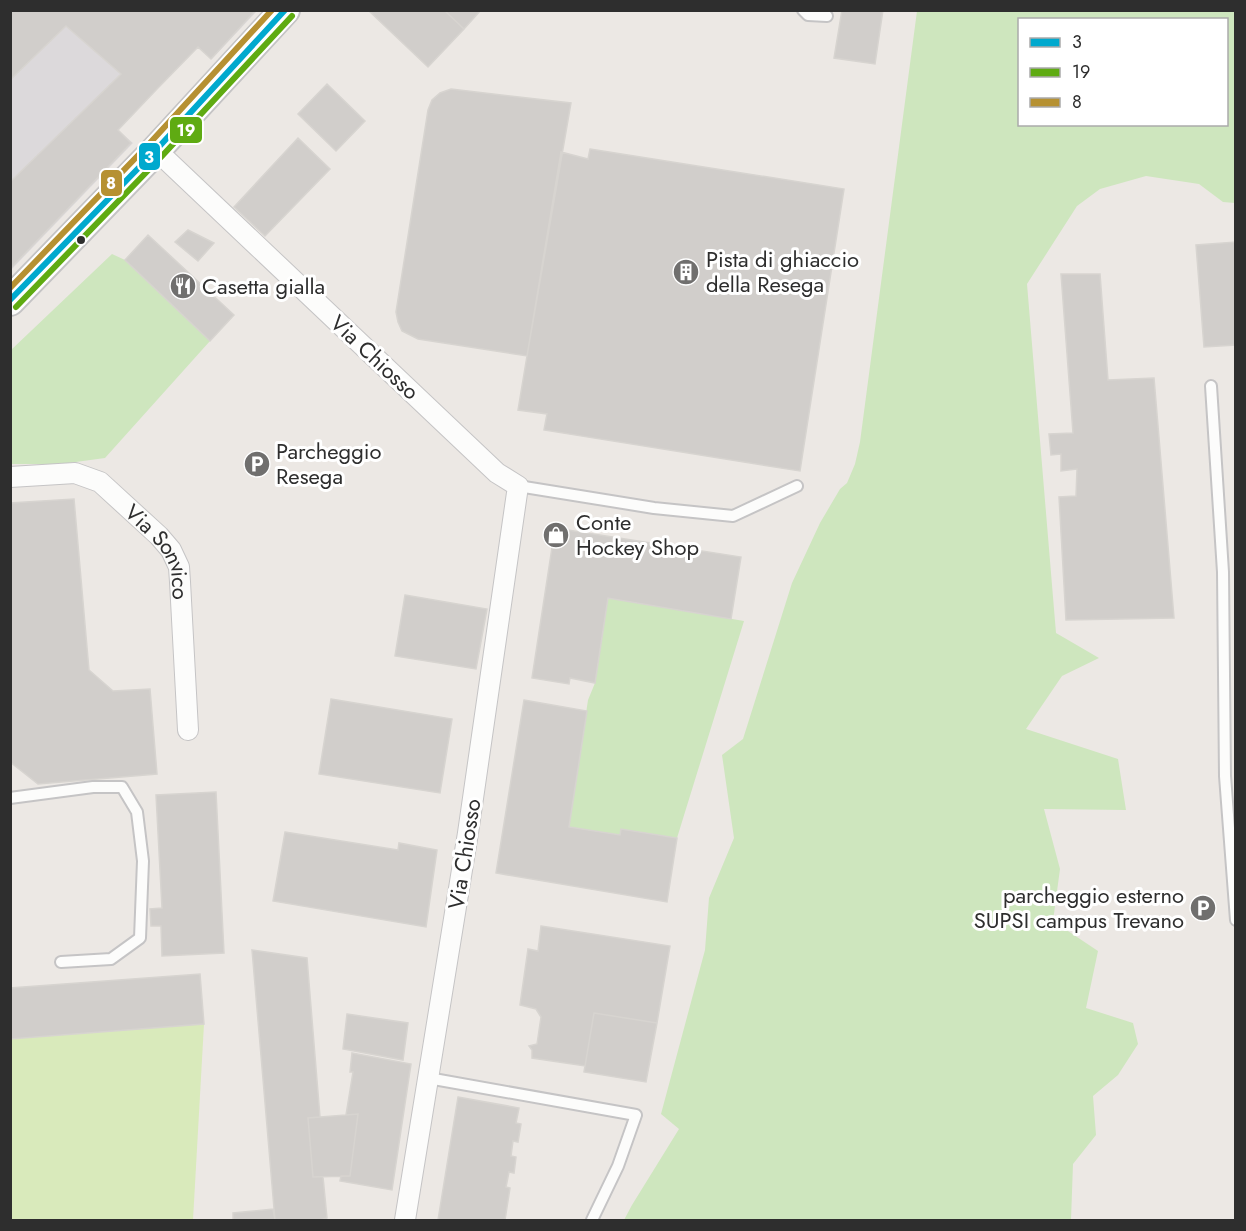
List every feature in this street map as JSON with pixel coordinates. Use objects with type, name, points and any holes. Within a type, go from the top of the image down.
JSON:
[{"type":"main road","points":[[10,301],[156,150],[285,10]]},
{"type":"street","name":"Via Chiosso","points":[[156,150],[497,473],[518,486],[468,833],[405,1221]]},
{"type":"street","name":"Via Sonvico","points":[[10,477],[75,473],[87,476],[100,483],[159,536],[171,550],[179,567],[188,730]]},
{"type":"lane","points":[[803,10],[808,15],[826,16]]},
{"type":"lane","points":[[1211,386],[1223,572],[1225,776],[1236,920]]},
{"type":"lane","name":"Via Chiosso","points":[[518,486],[654,508],[733,516],[797,486]]},
{"type":"lane","points":[[10,798],[93,787],[122,788],[136,812],[143,861],[140,938],[111,959],[61,962]]},
{"type":"lane","points":[[428,1078],[636,1115],[618,1166],[592,1221]]},
{"type":"shaded area","points":[[11,11],[257,11],[212,59],[198,47],[118,130],[133,143],[11,270]]},
{"type":"green space","points":[[917,11],[1235,11],[1235,203],[1223,202],[1199,184],[1146,176],[1100,189],[1077,206],[1027,284],[1056,633],[1099,658],[1062,676],[1026,729],[1118,759],[1126,810],[1044,809],[1060,869],[1053,921],[1098,951],[1086,1008],[1133,1023],[1138,1044],[1118,1075],[1093,1096],[1096,1135],[1073,1164],[1071,1220],[624,1220],[679,1129],[661,1114],[705,950],[709,898],[734,838],[722,755],[743,739],[792,583],[820,523],[840,489],[847,483],[855,464],[860,442]]},
{"type":"green space","points":[[112,254],[125,260],[210,341],[105,458],[61,464],[11,464],[11,350]]},
{"type":"green space","points":[[608,598],[744,621],[677,838],[621,829],[620,835],[569,827],[588,700],[595,683]]},
{"type":"green space","points":[[204,1024],[193,1220],[11,1220],[11,1039]]},
{"type":"building","points":[[10,10],[256,10],[211,59],[198,47],[118,130],[131,143],[10,269],[10,182],[121,74],[66,26],[10,80]]},
{"type":"building","points":[[368,10],[444,10],[464,29],[428,67]]},
{"type":"building","points":[[444,10],[481,10],[464,29]]},
{"type":"building","points":[[842,10],[883,10],[875,64],[834,58]]},
{"type":"building","points":[[327,84],[365,121],[336,151],[298,114]]},
{"type":"building","points":[[451,89],[571,103],[527,356],[418,339],[402,331],[398,322],[396,312],[428,110],[432,100],[440,93]]},
{"type":"building","points":[[298,138],[330,169],[265,236],[234,207]]},
{"type":"building","name":"Pista di ghiaccio della Resega","points":[[590,149],[844,189],[800,471],[544,430],[547,414],[518,410],[561,152],[588,159]]},
{"type":"building","points":[[188,230],[214,243],[198,261],[175,242]]},
{"type":"building","points":[[148,235],[234,315],[210,341],[125,260]]},
{"type":"building","points":[[1236,242],[1236,345],[1204,347],[1196,245]]},
{"type":"building","points":[[1061,274],[1100,274],[1108,380],[1154,378],[1174,618],[1066,620],[1059,497],[1076,496],[1077,469],[1061,471],[1061,454],[1051,455],[1049,434],[1073,433]]},
{"type":"building","points":[[74,499],[89,670],[113,691],[150,689],[157,774],[38,784],[10,762],[10,503]]},
{"type":"building","points":[[555,528],[741,557],[731,619],[608,598],[595,683],[570,678],[569,684],[532,678]]},
{"type":"building","points":[[405,595],[487,609],[476,669],[395,656]]},
{"type":"building","points":[[331,699],[452,719],[440,793],[319,774]]},
{"type":"building","points":[[524,700],[587,711],[569,827],[620,835],[621,829],[677,838],[667,902],[496,873]]},
{"type":"building","points":[[216,792],[224,953],[162,956],[161,926],[151,926],[150,909],[162,908],[156,795]]},
{"type":"building","points":[[285,832],[398,850],[399,843],[437,850],[426,927],[273,901]]},
{"type":"building","points":[[541,926],[670,946],[657,1023],[594,1013],[585,1066],[532,1058],[532,1050],[529,1046],[537,1044],[541,1017],[536,1009],[520,1005],[528,949],[538,951]]},
{"type":"building","points":[[252,950],[307,958],[320,1117],[308,1118],[313,1177],[323,1177],[327,1218],[320,1220],[275,1220]]},
{"type":"building","points":[[200,974],[204,1024],[10,1039],[10,988]]},
{"type":"building","points":[[594,1013],[657,1023],[646,1082],[584,1072]]},
{"type":"building","points":[[347,1014],[408,1023],[403,1060],[343,1049]]},
{"type":"building","points":[[352,1053],[411,1064],[392,1190],[340,1181],[341,1176],[350,1176],[358,1114],[346,1115],[353,1072],[350,1072]]},
{"type":"building","points":[[458,1097],[519,1108],[516,1123],[521,1124],[518,1142],[513,1141],[511,1156],[516,1157],[514,1173],[509,1172],[506,1187],[510,1188],[505,1220],[438,1220]]},
{"type":"building","points":[[358,1114],[350,1176],[313,1177],[308,1118]]},
{"type":"building","points":[[273,1209],[275,1220],[233,1220],[233,1213]]},
{"type":"transit line","name":"8","points":[[10,288],[149,144],[272,10]]},
{"type":"transit line","name":"3","points":[[10,300],[156,150],[285,10]]},
{"type":"transit line","name":"19","points":[[16,307],[162,156],[292,16]]},
{"type":"place","name":"Pista di ghiaccio della Resega","points":[[686,272]]},
{"type":"place","name":"Casetta gialla","points":[[183,286]]},
{"type":"place","name":"Parcheggio Resega","points":[[257,464]]},
{"type":"place","name":"Conte Hockey Shop","points":[[556,535]]},
{"type":"place","name":"parcheggio esterno SUPSI campus Trevano","points":[[1203,908]]}]
